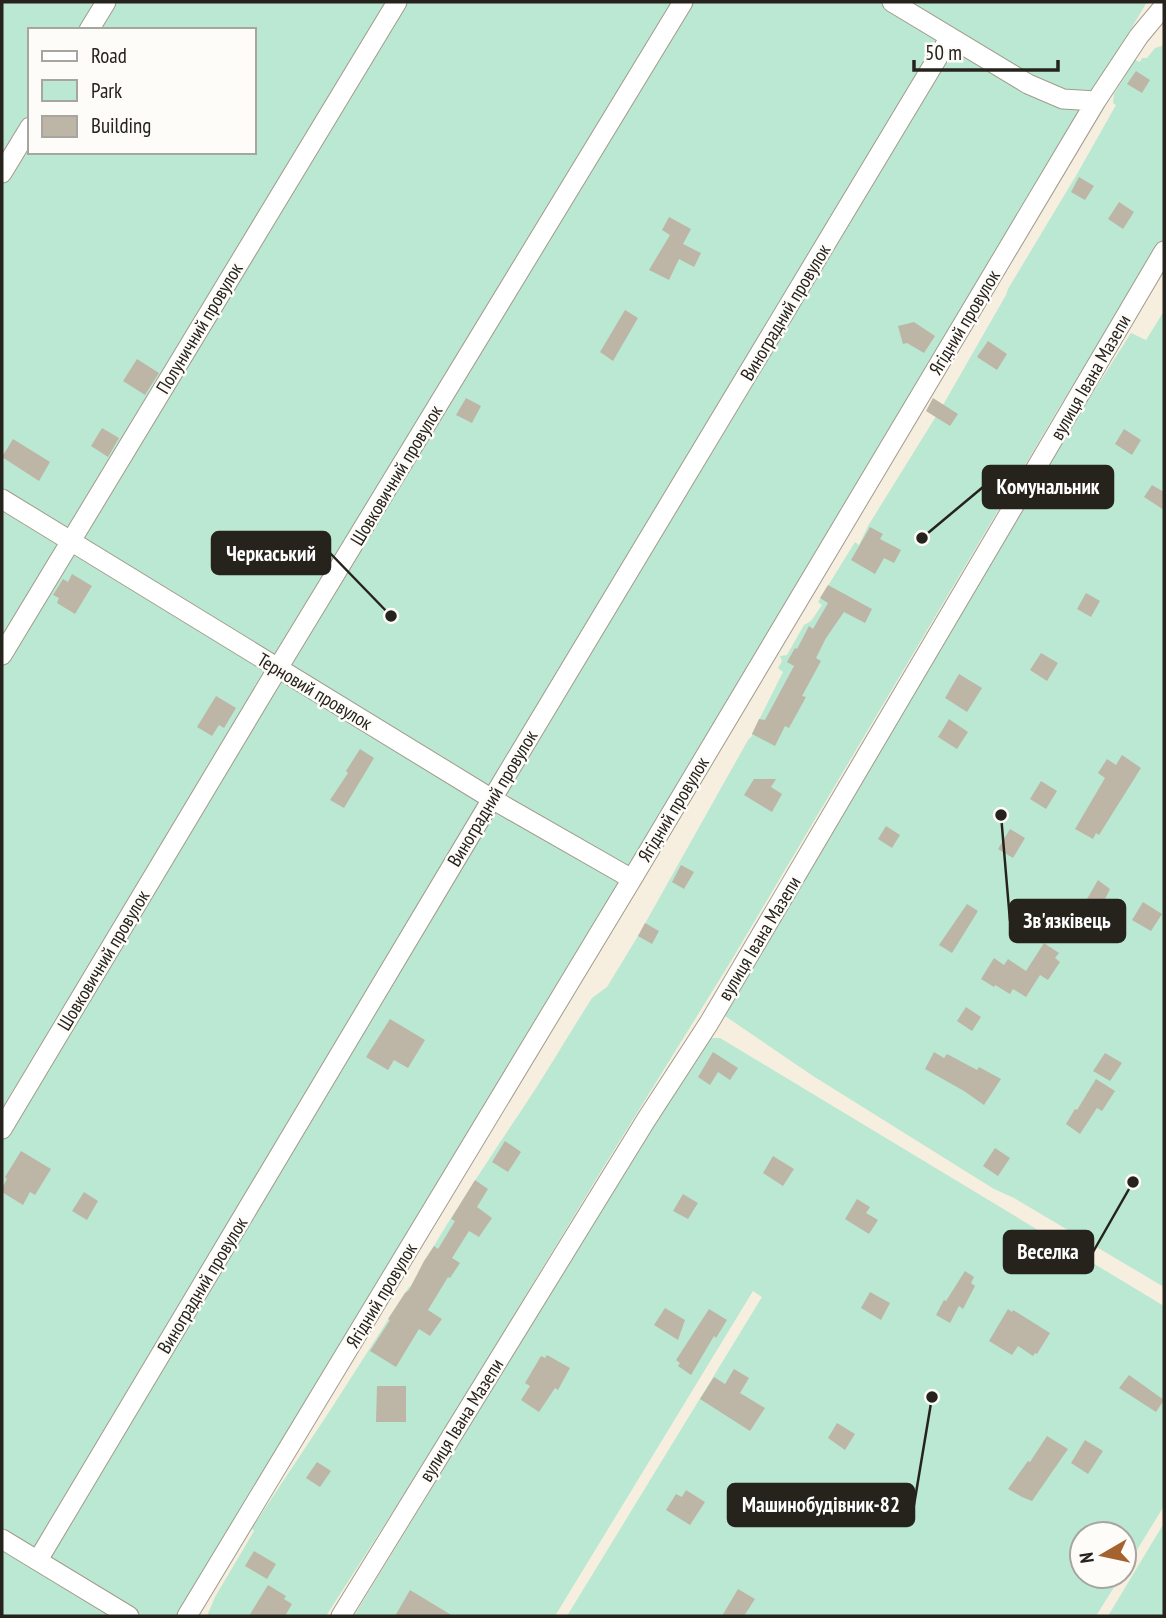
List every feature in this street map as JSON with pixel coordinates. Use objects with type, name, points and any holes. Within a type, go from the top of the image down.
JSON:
[{"type":"street","points":[[90,28],[106,2]]},
{"type":"street","name":"Полуничний провулок","points":[[2,655],[397,2]]},
{"type":"street","name":"Шовковичний провулок","points":[[2,1129],[278,668],[683,2]]},
{"type":"street","points":[[892,2],[1028,84],[1063,99],[1096,101]]},
{"type":"street","name":"Ягідний провулок","points":[[187,1616],[632,879],[1096,101],[1139,36],[1164,6]]},
{"type":"street","name":"Виноградний провулок","points":[[38,1560],[950,37]]},
{"type":"street","points":[[2,173],[28,130]]},
{"type":"street","name":"вулиця Івана Мазепи","points":[[341,1616],[638,1132],[709,1023],[1164,251]]},
{"type":"street","name":"Терновий провулок","points":[[2,499],[492,799],[632,879]]},
{"type":"street","points":[[2,1539],[129,1616]]},
{"type":"green space","points":[[2,2],[1147,2],[504,1080],[392,1257],[176,1616],[2,1616]]},
{"type":"green space","points":[[1164,41],[1164,238],[1057,411],[728,966],[424,1463],[326,1616],[207,1616],[215,1597],[254,1531],[252,1528],[411,1286],[451,1218],[592,998],[607,987],[638,936],[752,736],[783,672],[778,668],[782,661],[780,656],[787,655],[804,625],[811,621],[822,605],[818,602],[855,542],[859,545],[943,405],[1116,105],[1113,103],[1114,94],[1135,60],[1140,62],[1142,58],[1147,58],[1155,48],[1162,46]]},
{"type":"green space","points":[[1164,311],[1164,1287],[1014,1198],[994,1189],[813,1076],[722,1014],[1071,427],[1131,333],[1146,340]]},
{"type":"green space","points":[[708,1038],[720,1038],[1164,1306],[1164,1506],[1138,1548],[1138,1520],[1068,1520],[1068,1590],[1112,1590],[1096,1616],[567,1616],[762,1297],[753,1291],[555,1616],[354,1616],[611,1191]]},
{"type":"green space","points":[[1164,1523],[1164,1616],[1108,1616],[1124,1590],[1138,1590],[1138,1566]]},
{"type":"building","points":[[1136,71],[1150,80],[1142,93],[1127,84]]},
{"type":"building","points":[[1079,177],[1094,186],[1085,200],[1071,192]]},
{"type":"building","points":[[1119,202],[1134,212],[1123,229],[1108,219]]},
{"type":"building","points":[[669,217],[691,229],[683,244],[701,253],[694,267],[679,259],[669,280],[649,270],[670,235],[662,230]]},
{"type":"building","points":[[625,310],[638,318],[613,361],[600,352]]},
{"type":"building","points":[[914,322],[935,336],[924,353],[907,343],[903,344],[898,326]]},
{"type":"building","points":[[988,341],[1007,354],[997,370],[977,357]]},
{"type":"building","points":[[137,359],[159,373],[145,395],[123,381]]},
{"type":"building","points":[[466,398],[481,406],[472,423],[456,415]]},
{"type":"building","points":[[933,398],[958,414],[950,426],[926,411]]},
{"type":"building","points":[[102,428],[119,438],[108,457],[91,446]]},
{"type":"building","points":[[1124,429],[1141,440],[1132,455],[1115,444]]},
{"type":"building","points":[[13,439],[50,462],[39,481],[2,457]]},
{"type":"building","points":[[1152,485],[1164,492],[1164,510],[1144,497]]},
{"type":"building","points":[[870,527],[883,534],[880,539],[901,550],[894,563],[884,558],[875,574],[851,560]]},
{"type":"building","points":[[72,574],[92,586],[75,614],[57,603],[59,598],[53,595],[63,579],[68,582]]},
{"type":"building","points":[[828,585],[872,609],[865,623],[844,612],[816,658],[821,661],[802,696],[806,697],[789,728],[785,726],[775,746],[752,734],[759,719],[765,720],[794,666],[787,662],[795,648],[797,649],[809,626],[813,629],[828,603],[820,598]]},
{"type":"building","points":[[1086,593],[1100,601],[1091,617],[1077,609]]},
{"type":"building","points":[[1041,653],[1058,663],[1047,681],[1030,670]]},
{"type":"building","points":[[959,674],[982,688],[967,712],[945,698]]},
{"type":"building","points":[[216,696],[236,708],[224,728],[219,725],[212,736],[197,727]]},
{"type":"building","points":[[949,719],[968,732],[957,749],[938,737]]},
{"type":"building","points":[[360,749],[374,758],[344,808],[330,800]]},
{"type":"building","points":[[1122,755],[1141,768],[1099,835],[1096,833],[1093,839],[1075,829],[1105,778],[1098,773],[1107,759],[1116,765]]},
{"type":"building","points":[[754,779],[776,779],[771,787],[782,794],[772,812],[744,795]]},
{"type":"building","points":[[1041,781],[1057,791],[1046,809],[1030,799]]},
{"type":"building","points":[[886,826],[900,835],[892,848],[878,839]]},
{"type":"building","points":[[1010,829],[1025,838],[1013,858],[998,849]]},
{"type":"building","points":[[681,865],[694,872],[684,889],[672,882]]},
{"type":"building","points":[[1098,880],[1110,889],[1101,907],[1087,899]]},
{"type":"building","points":[[1143,902],[1162,914],[1151,931],[1132,920]]},
{"type":"building","points":[[967,904],[978,911],[952,953],[939,945]]},
{"type":"building","points":[[645,923],[659,931],[652,944],[638,936]]},
{"type":"building","points":[[1044,943],[1059,953],[1055,958],[1060,962],[1048,980],[1040,975],[1026,997],[1013,989],[1010,994],[981,979],[994,958],[1004,965],[1008,959],[1026,971]]},
{"type":"building","points":[[966,1007],[981,1017],[972,1031],[957,1021]]},
{"type":"building","points":[[390,1019],[425,1040],[408,1068],[394,1060],[388,1070],[366,1057]]},
{"type":"building","points":[[713,1052],[738,1068],[730,1080],[718,1072],[710,1085],[698,1077]]},
{"type":"building","points":[[934,1052],[944,1058],[947,1054],[1001,1079],[984,1105],[925,1069]]},
{"type":"building","points":[[1105,1053],[1122,1063],[1110,1081],[1093,1071]]},
{"type":"building","points":[[1096,1079],[1115,1091],[1102,1111],[1097,1108],[1080,1134],[1066,1124]]},
{"type":"building","points":[[505,1141],[521,1152],[508,1172],[492,1162]]},
{"type":"building","points":[[995,1148],[1010,1158],[998,1176],[983,1166]]},
{"type":"building","points":[[21,1151],[51,1169],[35,1195],[30,1192],[23,1205],[2,1192],[7,1179],[5,1177]]},
{"type":"building","points":[[773,1156],[794,1169],[783,1186],[763,1173]]},
{"type":"building","points":[[475,1180],[488,1189],[477,1207],[492,1218],[479,1237],[469,1231],[452,1258],[460,1263],[428,1310],[442,1319],[430,1336],[419,1329],[396,1367],[370,1351],[434,1246],[438,1249],[455,1221],[451,1219]]},
{"type":"building","points":[[84,1192],[98,1201],[87,1220],[72,1211]]},
{"type":"building","points":[[683,1194],[698,1203],[688,1219],[673,1211]]},
{"type":"building","points":[[857,1199],[870,1207],[866,1213],[878,1220],[869,1234],[845,1219]]},
{"type":"building","points":[[965,1271],[974,1277],[971,1283],[975,1286],[963,1309],[959,1306],[950,1323],[936,1315]]},
{"type":"building","points":[[870,1292],[890,1303],[881,1320],[861,1308]]},
{"type":"building","points":[[665,1308],[685,1320],[678,1340],[654,1325]]},
{"type":"building","points":[[709,1309],[727,1320],[716,1338],[714,1336],[691,1375],[678,1366],[680,1363],[676,1360]]},
{"type":"building","points":[[1008,1309],[1050,1333],[1037,1354],[1033,1356],[1018,1346],[1012,1355],[989,1341]]},
{"type":"building","points":[[547,1355],[570,1368],[558,1390],[555,1388],[539,1412],[521,1400],[530,1386],[525,1383],[541,1356],[545,1358]]},
{"type":"building","points":[[734,1369],[749,1378],[740,1393],[765,1408],[750,1431],[700,1399],[714,1377],[725,1384]]},
{"type":"building","points":[[1129,1375],[1164,1400],[1156,1412],[1119,1388]]},
{"type":"building","points":[[377,1386],[406,1386],[406,1422],[376,1422]]},
{"type":"building","points":[[837,1423],[855,1434],[845,1450],[828,1438]]},
{"type":"building","points":[[1047,1436],[1068,1449],[1032,1501],[1008,1489]]},
{"type":"building","points":[[1085,1440],[1103,1451],[1088,1474],[1071,1463]]},
{"type":"building","points":[[317,1462],[331,1471],[320,1487],[306,1478]]},
{"type":"building","points":[[686,1490],[705,1502],[690,1525],[666,1510],[676,1494],[682,1497]]},
{"type":"building","points":[[254,1551],[276,1564],[267,1579],[245,1566]]},
{"type":"building","points":[[268,1585],[286,1596],[284,1599],[292,1604],[285,1616],[249,1616]]},
{"type":"building","points":[[738,1589],[755,1599],[744,1616],[722,1616]]},
{"type":"building","points":[[410,1590],[453,1616],[395,1616]]},
{"type":"place","name":"Комунальник","points":[[922,538]]},
{"type":"place","name":"Черкаський","points":[[391,616]]},
{"type":"place","name":"Зв'язківець","points":[[1001,815]]},
{"type":"place","name":"Веселка","points":[[1133,1182]]},
{"type":"place","name":"Машинобудівник-82","points":[[932,1397]]}]
